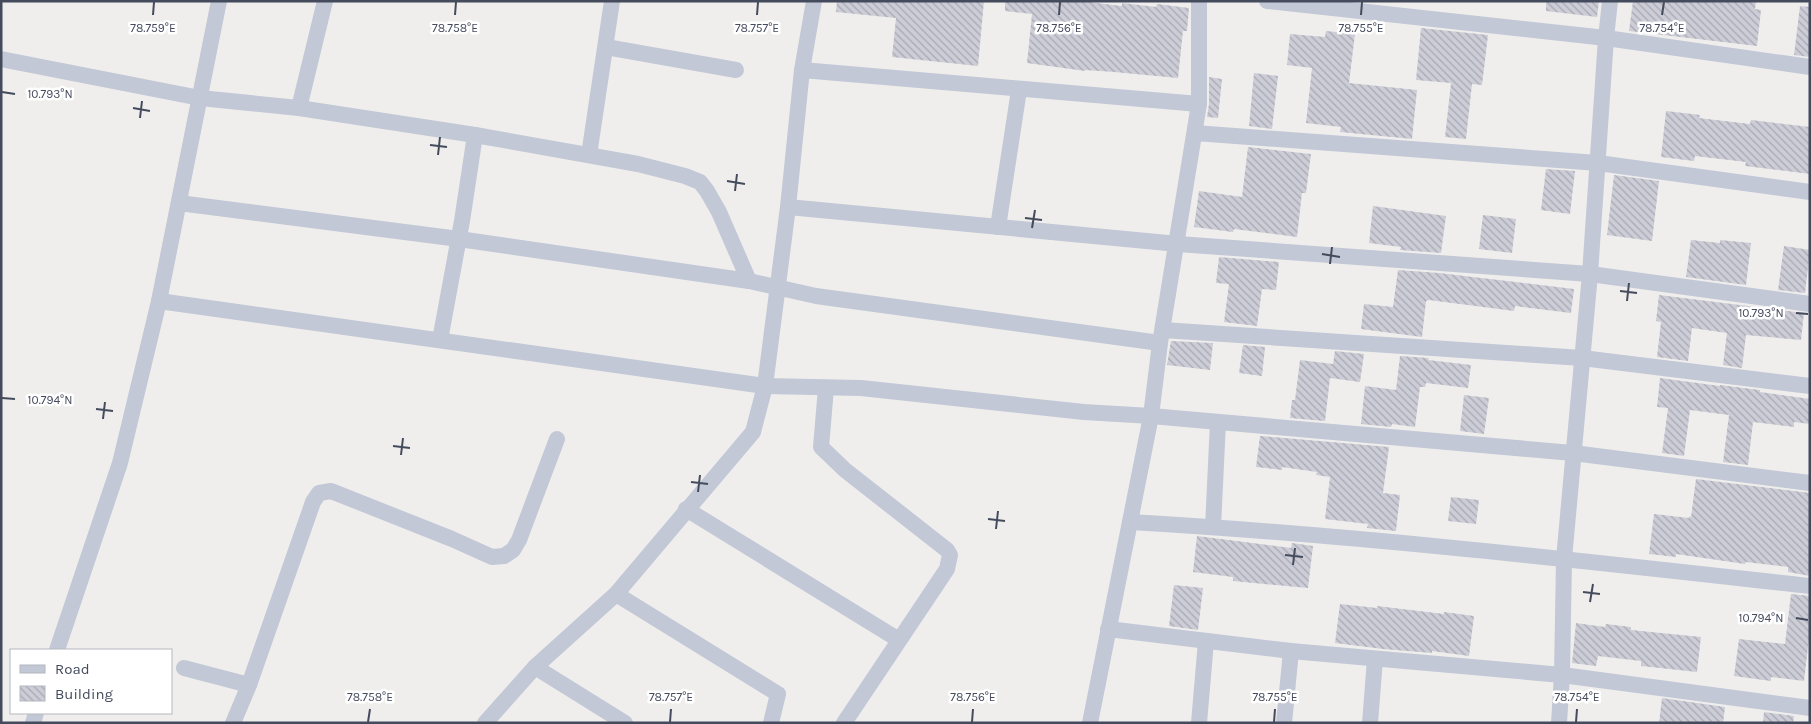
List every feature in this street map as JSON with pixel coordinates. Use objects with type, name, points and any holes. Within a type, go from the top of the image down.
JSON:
[{"type":"street","points":[[57,649],[120,463],[159,301],[219,1]]},
{"type":"street","points":[[299,108],[325,1]]},
{"type":"street","points":[[589,155],[612,1]]},
{"type":"street","points":[[485,723],[535,667],[616,594],[753,432],[765,386],[788,207],[802,70],[814,1]]},
{"type":"street","points":[[1090,723],[1151,416],[1195,132],[1199,104],[1199,1]]},
{"type":"street","points":[[1267,1],[1345,5],[1606,38],[1810,67]]},
{"type":"street","points":[[1558,723],[1562,675],[1564,559],[1590,274],[1610,1]]},
{"type":"street","points":[[606,46],[736,70]]},
{"type":"street","points":[[1,59],[200,98],[299,108],[475,135],[638,164],[685,176],[700,182],[707,190],[719,212],[748,281]]},
{"type":"street","points":[[802,70],[1199,104]]},
{"type":"street","points":[[998,227],[1019,90]]},
{"type":"street","points":[[1195,132],[1598,163],[1810,192]]},
{"type":"street","points":[[440,340],[459,239],[475,135]]},
{"type":"street","points":[[179,203],[459,239],[748,281],[816,296],[1162,336],[1582,358],[1810,386]]},
{"type":"street","points":[[788,207],[1178,244],[1590,274],[1810,304]]},
{"type":"street","points":[[159,301],[765,386],[861,388],[1084,412],[1151,416],[1573,453],[1810,483]]},
{"type":"street","points":[[830,388],[821,447],[845,470],[947,550],[950,555],[948,569],[844,723]]},
{"type":"street","points":[[1213,526],[1218,422]]},
{"type":"street","points":[[233,723],[249,685],[313,502],[320,493],[331,491],[492,557],[504,556],[513,550],[519,540],[557,439]]},
{"type":"street","points":[[686,509],[899,640]]},
{"type":"street","points":[[1127,537],[1213,526],[1564,559],[1810,586]]},
{"type":"street","points":[[616,594],[778,694],[771,723]]},
{"type":"street","points":[[1108,629],[1292,651],[1562,675],[1810,708]]},
{"type":"street","points":[[1199,723],[1206,641]]},
{"type":"street","points":[[1284,723],[1292,651]]},
{"type":"street","points":[[1370,723],[1375,659]]},
{"type":"street","points":[[535,667],[625,723]]},
{"type":"street","points":[[184,668],[249,685]]},
{"type":"building","points":[[837,1],[984,1],[978,66],[892,57],[896,18],[836,12]]},
{"type":"building","points":[[1005,1],[1080,1],[1122,6],[1122,3],[1156,7],[1157,4],[1189,8],[1187,31],[1183,31],[1178,78],[1085,71],[1027,63],[1032,14],[1005,11]]},
{"type":"building","points":[[1546,1],[1599,1],[1597,17],[1546,11]]},
{"type":"building","points":[[1633,1],[1756,1],[1755,9],[1761,10],[1757,46],[1629,31]]},
{"type":"building","points":[[1800,6],[1810,7],[1810,57],[1794,55]]},
{"type":"building","points":[[1421,28],[1488,35],[1482,85],[1472,84],[1466,139],[1445,137],[1451,83],[1416,80]]},
{"type":"building","points":[[1326,31],[1355,34],[1349,83],[1417,90],[1412,139],[1340,132],[1341,127],[1306,123],[1312,68],[1287,65],[1290,34],[1325,37]]},
{"type":"building","points":[[1254,73],[1278,76],[1272,129],[1249,126]]},
{"type":"building","points":[[1209,77],[1222,79],[1218,118],[1207,117]]},
{"type":"building","points":[[1666,111],[1700,115],[1699,118],[1750,124],[1751,120],[1810,127],[1810,174],[1745,166],[1746,162],[1695,156],[1694,161],[1661,157]]},
{"type":"building","points":[[1248,147],[1311,154],[1306,193],[1302,193],[1297,237],[1234,229],[1233,232],[1194,227],[1199,191],[1242,197]]},
{"type":"building","points":[[1546,169],[1575,171],[1570,214],[1541,210]]},
{"type":"building","points":[[1614,175],[1659,181],[1652,241],[1607,235]]},
{"type":"building","points":[[1373,206],[1446,216],[1441,253],[1400,250],[1401,247],[1369,243]]},
{"type":"building","points":[[1483,215],[1516,219],[1512,253],[1479,249]]},
{"type":"building","points":[[1691,240],[1720,243],[1720,240],[1751,243],[1746,285],[1686,277]]},
{"type":"building","points":[[1784,246],[1810,250],[1805,293],[1778,290]]},
{"type":"building","points":[[1219,257],[1279,262],[1276,290],[1262,289],[1257,326],[1224,322],[1229,284],[1216,283]]},
{"type":"building","points":[[1398,270],[1574,289],[1571,313],[1515,306],[1514,311],[1429,300],[1426,301],[1422,337],[1361,329],[1364,304],[1393,307]]},
{"type":"building","points":[[1659,295],[1804,313],[1801,340],[1746,335],[1742,368],[1723,365],[1727,333],[1692,328],[1688,361],[1657,357],[1661,322],[1656,321]]},
{"type":"building","points":[[1171,341],[1213,343],[1210,370],[1167,365]]},
{"type":"building","points":[[1243,345],[1265,347],[1262,376],[1239,373]]},
{"type":"building","points":[[1335,351],[1364,354],[1360,382],[1330,378],[1325,421],[1290,418],[1292,400],[1295,400],[1300,360],[1333,364]]},
{"type":"building","points":[[1400,356],[1429,358],[1428,360],[1471,365],[1468,388],[1426,383],[1425,387],[1420,387],[1415,427],[1392,424],[1391,427],[1361,424],[1365,386],[1396,390]]},
{"type":"building","points":[[1660,378],[1760,390],[1760,392],[1810,399],[1810,424],[1794,422],[1794,427],[1753,422],[1748,465],[1723,462],[1729,415],[1690,410],[1684,456],[1662,453],[1668,408],[1657,407]]},
{"type":"building","points":[[1464,395],[1489,398],[1484,434],[1460,431]]},
{"type":"building","points":[[1260,436],[1389,447],[1383,493],[1400,495],[1396,531],[1367,528],[1368,524],[1325,519],[1330,477],[1316,475],[1317,472],[1282,467],[1282,470],[1256,467]]},
{"type":"building","points":[[1696,479],[1810,493],[1810,576],[1788,572],[1788,567],[1746,562],[1745,564],[1676,554],[1676,557],[1649,554],[1654,514],[1691,517]]},
{"type":"building","points":[[1451,497],[1479,500],[1476,524],[1448,521]]},
{"type":"building","points":[[1197,536],[1291,548],[1292,543],[1313,546],[1308,588],[1233,581],[1233,577],[1193,572]]},
{"type":"building","points":[[1174,585],[1203,588],[1198,630],[1169,626]]},
{"type":"building","points":[[1791,594],[1810,596],[1810,630],[1804,681],[1771,677],[1771,681],[1734,676],[1739,639],[1785,644]]},
{"type":"building","points":[[1340,604],[1474,616],[1469,656],[1335,643]]},
{"type":"building","points":[[1576,623],[1605,627],[1606,624],[1631,627],[1631,630],[1701,637],[1697,672],[1641,666],[1641,661],[1598,656],[1596,666],[1572,663]]},
{"type":"building","points":[[1662,698],[1725,707],[1723,723],[1659,723]]},
{"type":"building","points":[[1764,712],[1794,716],[1793,723],[1763,723]]}]
